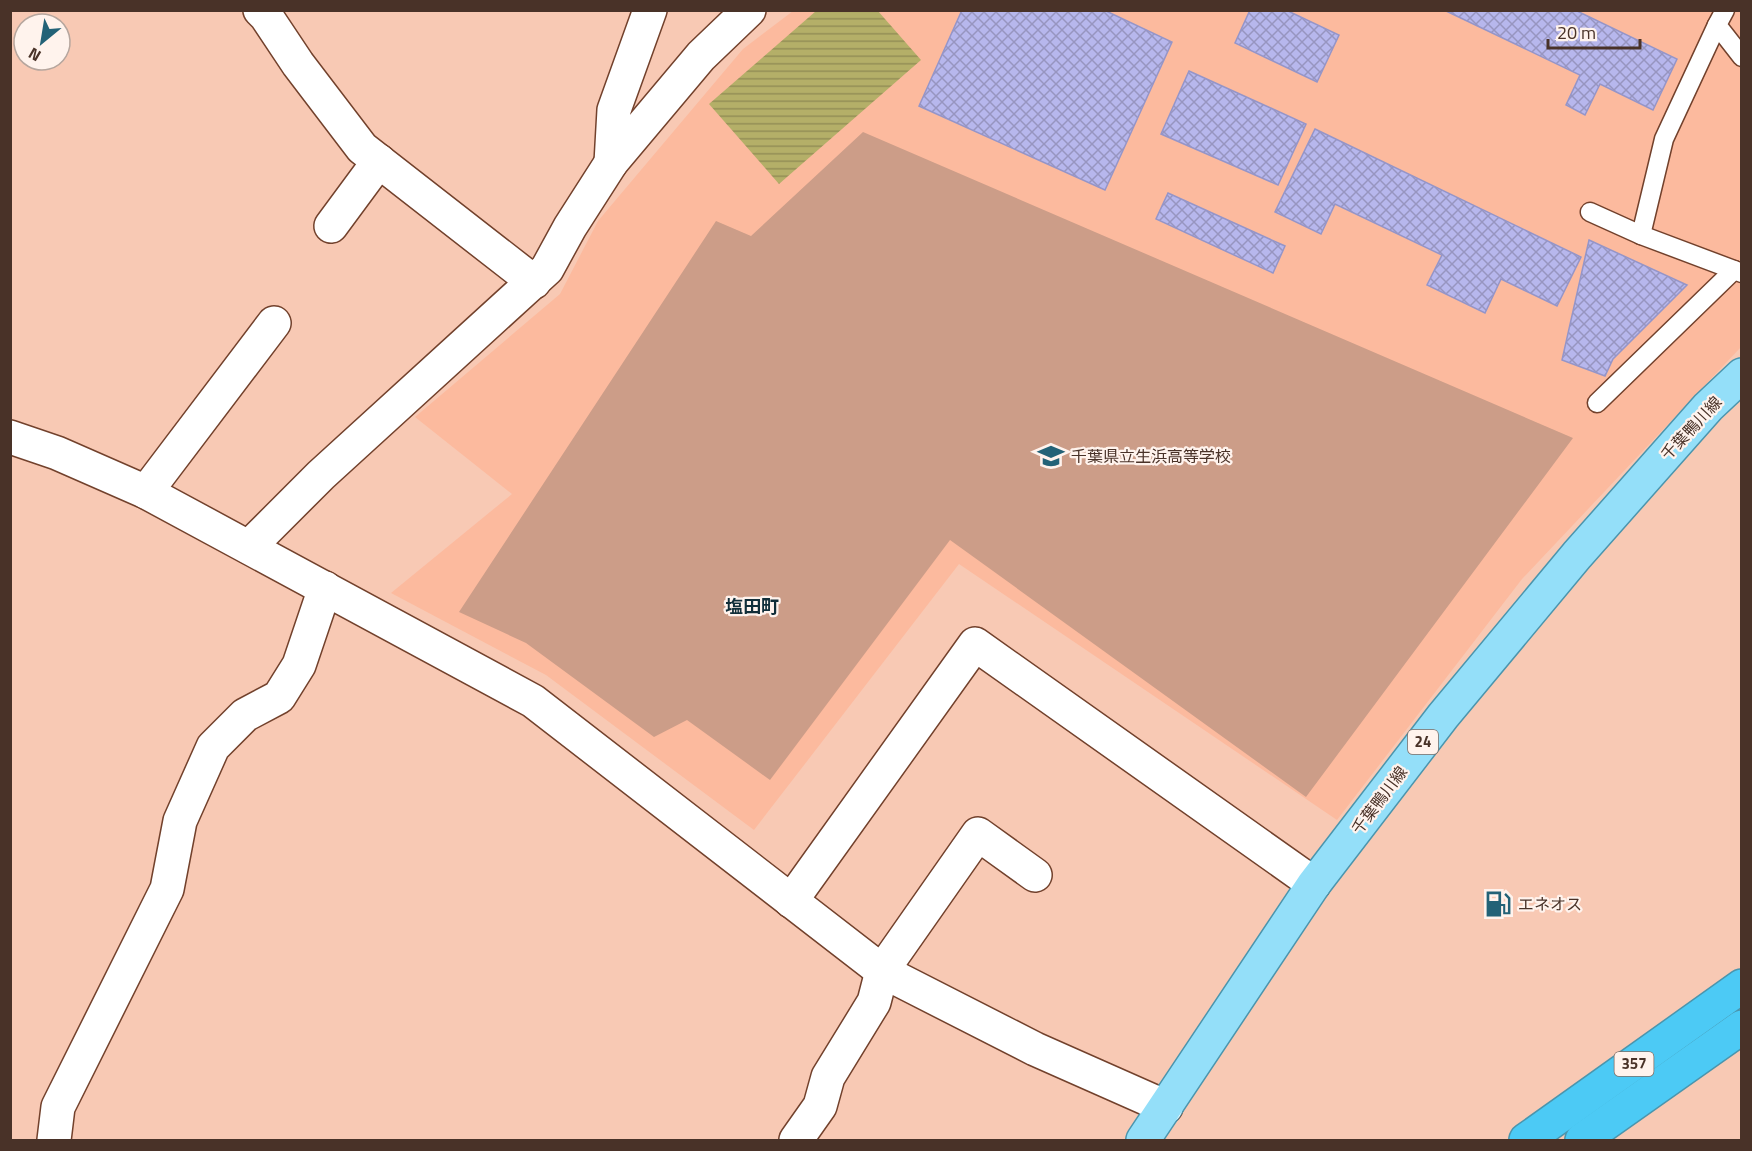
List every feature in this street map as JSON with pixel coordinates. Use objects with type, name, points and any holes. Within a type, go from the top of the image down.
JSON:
[{"type":"highway","name":"357","points":[[1526,1140],[1742,986]]},
{"type":"highway","name":"357","points":[[1582,1140],[1742,1026]]},
{"type":"main road","name":"千葉鴨川線","points":[[1143,1140],[1314,884],[1443,716],[1569,564],[1708,407],[1742,375]]},
{"type":"street","points":[[260,10],[362,148],[534,282]]},
{"type":"street","points":[[611,163],[614,110],[650,10]]},
{"type":"street","points":[[249,547],[321,475],[534,282],[547,268],[611,163],[701,56],[750,10]]},
{"type":"street","points":[[331,226],[379,161]]},
{"type":"street","points":[[146,492],[274,323]]},
{"type":"street","points":[[10,436],[57,453],[146,492],[533,701],[882,971],[1035,1049],[1166,1107]]},
{"type":"street","points":[[54,1140],[58,1107],[167,889],[180,821],[213,747],[245,715],[279,698],[299,664],[325,588]]},
{"type":"street","points":[[791,901],[975,644],[1314,884]]},
{"type":"street","points":[[796,1140],[820,1106],[828,1077],[874,1002],[882,971],[978,834],[1035,875]]},
{"type":"lane","points":[[1718,16],[1742,57]]},
{"type":"lane","points":[[1641,235],[1664,139],[1718,16]]},
{"type":"lane","points":[[1590,212],[1641,235],[1738,272],[1597,403]]},
{"type":"shaded area","name":"千葉県立生浜高等学校","points":[[793,11],[1741,11],[1741,347],[1522,579],[1337,820],[959,564],[754,830],[546,675],[391,593],[512,494],[415,417],[560,294],[598,221],[743,49]]},
{"type":"shaded area","points":[[816,11],[878,11],[921,60],[779,184],[709,104]]},
{"type":"shaded area","points":[[863,132],[1573,438],[1306,797],[950,540],[770,780],[687,720],[654,737],[526,643],[459,612],[716,221],[751,236]]},
{"type":"building","points":[[962,10],[1104,10],[1172,42],[1105,190],[919,106]]},
{"type":"building","points":[[1250,10],[1286,10],[1339,35],[1317,82],[1235,43]]},
{"type":"building","points":[[1444,10],[1575,10],[1677,59],[1653,110],[1600,84],[1585,115],[1566,105],[1580,75]]},
{"type":"building","points":[[1189,71],[1306,124],[1278,185],[1161,134]]},
{"type":"building","points":[[1315,129],[1581,257],[1557,306],[1501,279],[1485,313],[1427,285],[1442,255],[1335,204],[1321,234],[1275,212]]},
{"type":"building","points":[[1168,193],[1285,246],[1273,273],[1156,219]]},
{"type":"building","points":[[1589,240],[1687,285],[1613,359],[1605,376],[1562,360]]},
{"type":"place","name":"千葉県立生浜高等学校","points":[[1051,456]]},
{"type":"place","name":"エネオス","points":[[1498,904]]},
{"type":"district","name":"塩田町","points":[[752,607]]}]
